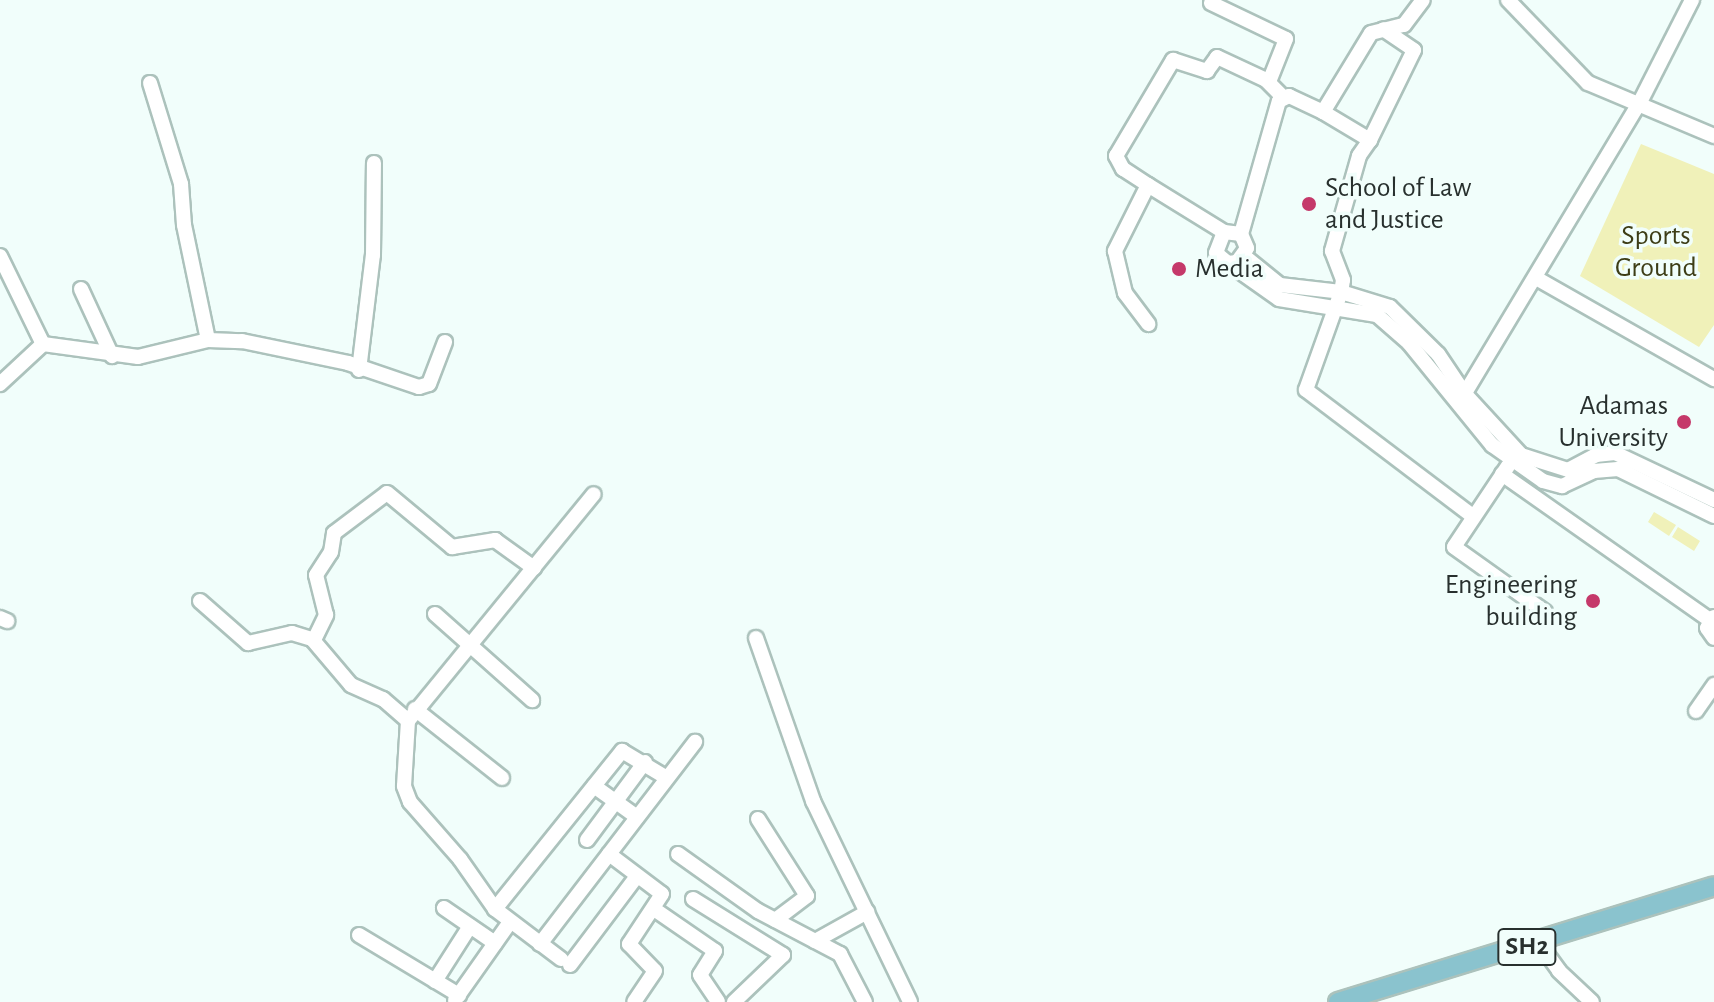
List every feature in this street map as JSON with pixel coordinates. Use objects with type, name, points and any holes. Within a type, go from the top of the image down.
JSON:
[{"type":"main road","name":"SH2","points":[[1338,1002],[1539,943],[1714,886]]},
{"type":"street","points":[[1379,27],[1404,25],[1423,0]]},
{"type":"street","points":[[1508,0],[1578,75],[1714,136]]},
{"type":"street","points":[[1461,400],[1639,104],[1692,0]]},
{"type":"street","points":[[1211,3],[1286,39],[1269,82]]},
{"type":"street","points":[[1323,112],[1379,27]]},
{"type":"street","points":[[1379,27],[1414,50],[1359,156],[1332,251],[1343,280],[1306,384],[1309,395],[1471,515]]},
{"type":"street","points":[[1241,234],[1224,232],[1148,185],[1123,169],[1116,156],[1170,62],[1209,70],[1217,57],[1269,82],[1284,98],[1323,112],[1370,140]]},
{"type":"street","points":[[150,83],[183,190],[184,225],[208,340]]},
{"type":"street","points":[[1284,98],[1275,107],[1241,234],[1244,256],[1280,285],[1390,307],[1438,354],[1461,400],[1506,468],[1712,619],[1707,628],[1714,638]]},
{"type":"street","points":[[359,370],[373,255],[374,163]]},
{"type":"street","points":[[1148,185],[1115,251],[1125,293],[1148,324]]},
{"type":"street","points":[[1224,232],[1215,245],[1228,263],[1279,299],[1338,299]]},
{"type":"street","points":[[0,256],[43,344]]},
{"type":"street","points":[[1228,263],[1244,256]]},
{"type":"street","points":[[1536,278],[1714,379]]},
{"type":"street","points":[[81,289],[112,356]]},
{"type":"street","points":[[43,344],[112,356],[154,355],[208,340],[267,344],[425,387],[445,342]]},
{"type":"street","points":[[0,384],[43,344]]},
{"type":"street","points":[[1461,400],[1512,449],[1546,467],[1568,470],[1605,453],[1714,516]]},
{"type":"street","points":[[1506,468],[1455,541],[1458,553],[1545,612]]},
{"type":"street","points":[[1506,468],[1558,487],[1606,468],[1636,469],[1714,500]]},
{"type":"street","points":[[314,640],[326,615],[316,575],[331,552],[334,533],[387,493],[452,547],[495,540],[534,568]]},
{"type":"street","points":[[594,494],[411,715],[406,794],[495,909],[565,962],[637,876]]},
{"type":"street","points":[[200,601],[248,643],[292,633],[314,640],[351,685],[411,715],[502,778]]},
{"type":"street","points":[[435,614],[532,700]]},
{"type":"street","points":[[756,638],[794,754],[910,1002]]},
{"type":"street","points":[[1696,711],[1714,685]]},
{"type":"street","points":[[540,944],[695,742]]},
{"type":"street","points":[[495,909],[624,749],[667,778]]},
{"type":"street","points":[[587,840],[645,762]]},
{"type":"street","points":[[594,786],[637,817]]},
{"type":"street","points":[[758,819],[807,896],[775,920]]},
{"type":"street","points":[[609,854],[662,894],[629,944],[655,971],[634,1002]]},
{"type":"street","points":[[678,854],[775,920],[842,957],[865,1002]]},
{"type":"street","points":[[693,899],[783,955],[734,1002]]},
{"type":"street","points":[[444,908],[495,943]]},
{"type":"street","points":[[654,909],[715,951],[700,975],[718,1002]]},
{"type":"street","points":[[815,941],[867,912]]},
{"type":"street","points":[[359,935],[435,981],[456,998],[510,922]]},
{"type":"street","points":[[435,981],[470,926]]},
{"type":"street","points":[[1539,943],[1559,971],[1592,1002]]},
{"type":"green space","name":"Sports Ground","points":[[1641,144],[1714,174],[1714,325],[1699,347],[1580,276]]},
{"type":"green space","points":[[1654,512],[1676,525],[1669,536],[1648,522]]},
{"type":"green space","points":[[1678,527],[1700,541],[1694,551],[1672,537]]},
{"type":"place","name":"School of Law and Justice","points":[[1309,204]]},
{"type":"place","name":"Media","points":[[1179,269]]},
{"type":"place","name":"Adamas University","points":[[1684,422]]},
{"type":"place","name":"Engineering building","points":[[1593,601]]}]
